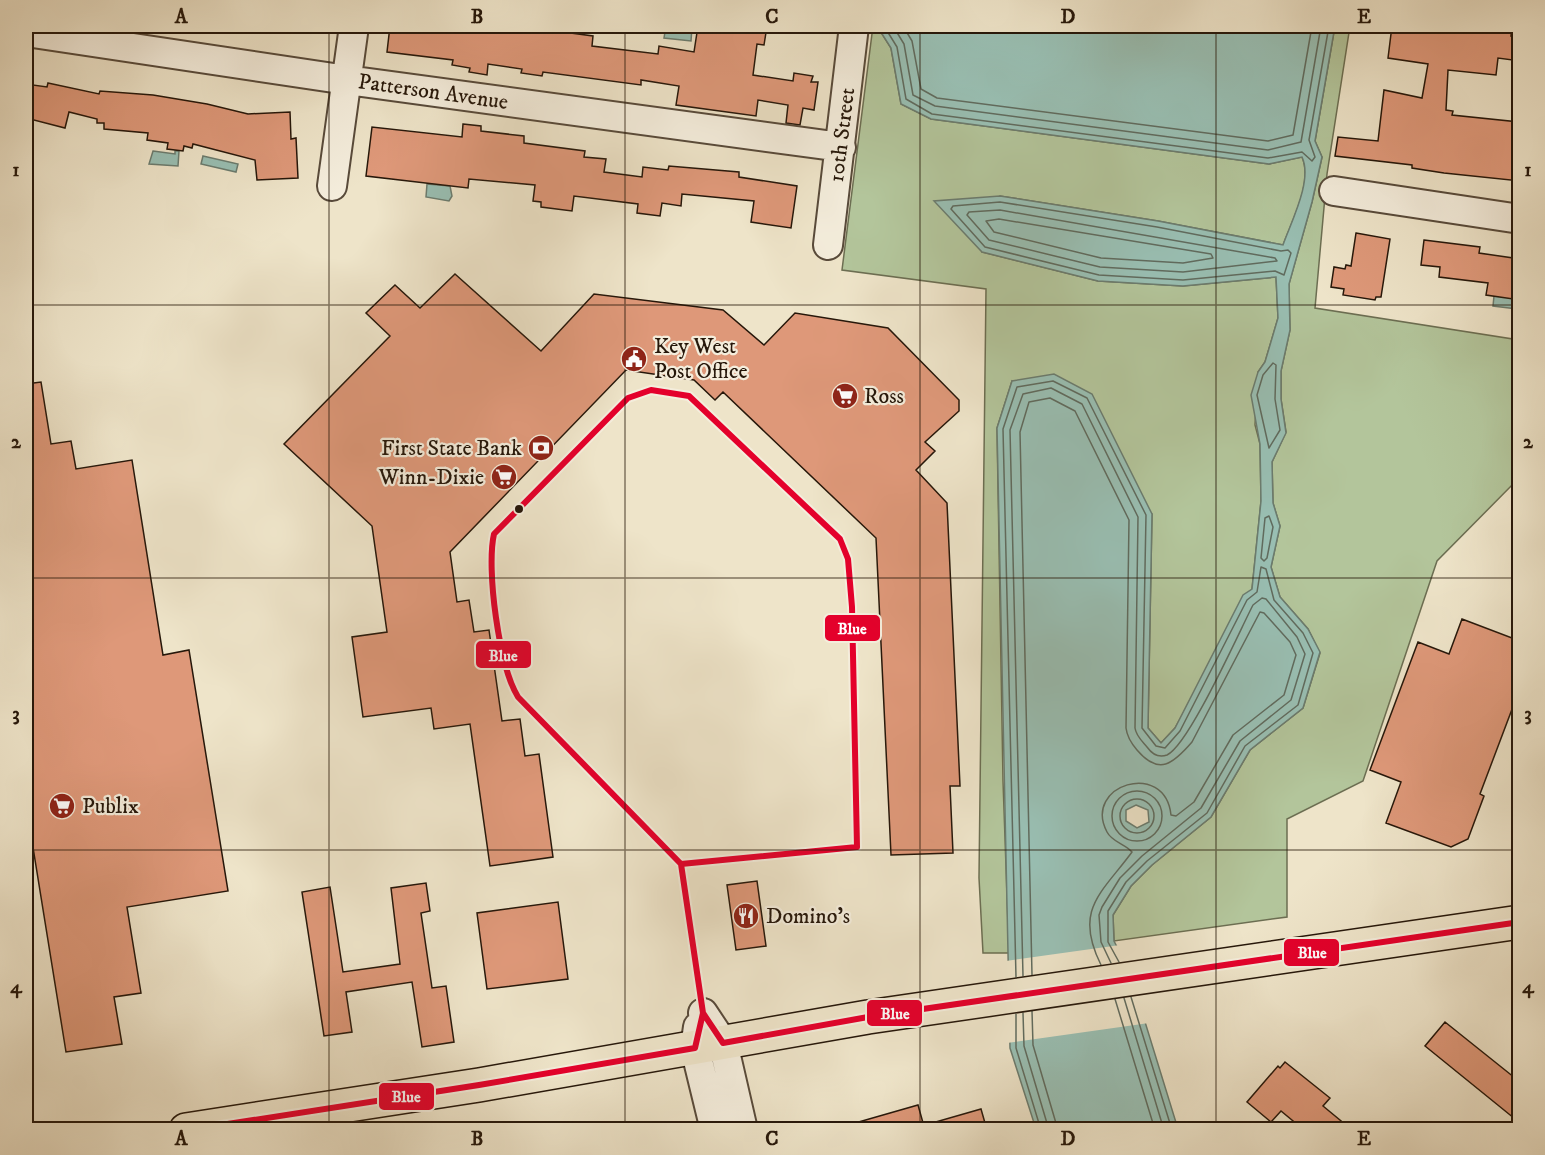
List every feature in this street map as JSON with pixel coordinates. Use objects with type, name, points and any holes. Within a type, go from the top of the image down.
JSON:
[{"type":"main road","points":[[186,1130],[478,1086],[868,1017],[1520,922]]},
{"type":"street","points":[[332,186],[354,26]]},
{"type":"street","name":"10th Street","points":[[828,244],[854,26]]},
{"type":"street","name":"Patterson Avenue","points":[[26,33],[347,80],[841,147]]},
{"type":"street","points":[[1334,191],[1520,219]]},
{"type":"street","points":[[709,1045],[716,1130]]},
{"type":"street","points":[[709,1045],[742,1130]]},
{"type":"green space","points":[[873,26],[877,26],[891,48],[901,104],[931,119],[1269,164],[1302,157],[1305,167],[1300,201],[1283,245],[1158,221],[1000,196],[982,252],[1098,281],[1183,286],[1276,277],[1278,318],[1265,362],[1258,372],[1255,425],[1260,444],[1261,501],[1252,589],[1175,728],[1161,743],[1148,728],[1152,514],[1012,381],[997,428],[1003,781],[1009,953],[983,953],[979,878],[986,289],[842,270]]},
{"type":"green space","points":[[1335,26],[1350,26],[1327,174],[1315,308],[1519,340],[1519,478],[1437,561],[1363,781],[1287,819],[1287,917],[1114,941],[1113,915],[1131,886],[1152,865],[1211,817],[1250,750],[1303,708],[1320,653],[1308,629],[1280,597],[1271,567],[1280,526],[1273,503],[1272,462],[1286,432],[1281,399],[1281,371],[1290,330],[1289,284],[1322,157],[1315,141]]},
{"type":"water","points":[[666,26],[692,27],[691,41],[664,38]]},
{"type":"water","points":[[877,26],[1335,26],[1315,141],[1322,157],[1289,284],[1290,330],[1281,371],[1281,399],[1286,433],[1272,462],[1273,503],[1280,526],[1271,567],[1280,597],[1308,629],[1320,652],[1303,708],[1250,750],[1211,817],[1152,865],[1131,886],[1113,915],[1114,941],[1129,970],[1178,1129],[1036,1129],[1010,1048],[997,428],[1012,381],[1054,374],[1092,394],[1152,514],[1148,728],[1161,743],[1175,728],[1243,595],[1252,589],[1261,501],[1260,444],[1251,395],[1258,372],[1265,362],[1278,318],[1276,277],[1183,286],[1098,281],[982,252],[934,201],[1000,196],[1158,221],[1283,245],[1300,201],[1305,166],[1302,157],[1269,164],[931,119],[901,104],[891,48]],"holes":[[[1136,805],[1148,810],[1149,822],[1137,828],[1126,821],[1126,810]]]},
{"type":"water","points":[[153,151],[175,154],[175,151],[179,151],[178,166],[149,164]]},
{"type":"water","points":[[203,156],[238,164],[236,172],[201,164]]},
{"type":"water","points":[[427,184],[450,186],[452,196],[449,201],[426,197]]},
{"type":"water","points":[[1494,296],[1519,296],[1517,309],[1493,306]]},
{"type":"pier","points":[[1120,945],[1132,969],[1149,1023],[1007,1043],[1006,961]]},
{"type":"building","points":[[390,26],[518,26],[593,36],[592,46],[658,54],[659,46],[694,52],[698,26],[767,26],[764,45],[757,44],[753,75],[793,81],[794,73],[813,76],[811,82],[818,82],[814,110],[803,108],[800,125],[786,123],[788,105],[758,100],[756,116],[676,105],[679,86],[641,80],[641,85],[543,72],[542,76],[521,73],[522,69],[488,64],[487,75],[469,72],[470,68],[452,65],[453,60],[387,52]]},
{"type":"building","points":[[1392,26],[1512,26],[1511,36],[1520,37],[1520,61],[1498,58],[1496,75],[1448,70],[1446,110],[1453,111],[1452,115],[1519,122],[1520,181],[1444,173],[1412,168],[1412,165],[1335,156],[1338,137],[1378,141],[1384,90],[1422,98],[1428,64],[1388,58]]},
{"type":"building","points":[[48,83],[99,94],[100,91],[153,95],[248,114],[290,112],[291,139],[296,138],[298,178],[257,180],[255,160],[193,144],[192,148],[184,146],[183,151],[167,149],[168,143],[147,140],[148,133],[104,129],[104,123],[97,123],[97,119],[69,112],[65,128],[26,118],[26,84],[47,87]]},
{"type":"building","points":[[463,124],[481,126],[481,131],[524,136],[524,143],[585,151],[584,157],[606,159],[604,172],[642,177],[643,167],[668,170],[669,166],[739,172],[739,177],[797,186],[791,228],[751,222],[754,201],[682,194],[681,206],[662,203],[660,216],[637,213],[638,204],[574,196],[572,211],[541,207],[541,202],[533,201],[535,185],[469,179],[468,188],[366,176],[372,127],[462,137]]},
{"type":"building","points":[[1356,233],[1390,239],[1381,297],[1376,297],[1375,300],[1343,295],[1344,289],[1331,287],[1334,267],[1345,269],[1346,265],[1351,266]]},
{"type":"building","points":[[1424,240],[1480,247],[1479,253],[1520,259],[1520,300],[1486,295],[1488,283],[1439,277],[1440,267],[1421,265]]},
{"type":"building","points":[[455,274],[541,351],[594,294],[723,310],[764,345],[795,313],[888,328],[959,400],[959,411],[925,442],[935,451],[916,470],[947,503],[960,786],[950,786],[953,853],[891,855],[876,538],[723,392],[715,400],[694,380],[626,370],[450,552],[457,602],[469,600],[474,632],[489,630],[502,721],[520,719],[525,756],[539,754],[553,857],[490,866],[470,724],[434,729],[431,708],[363,717],[352,637],[387,632],[372,526],[284,444],[390,336],[366,313],[395,285],[420,308]]},
{"type":"building","points":[[41,382],[51,444],[71,441],[76,469],[132,460],[163,655],[189,650],[228,891],[127,907],[141,993],[114,997],[122,1044],[66,1052],[26,804],[26,384]]},
{"type":"building","points":[[1462,619],[1520,641],[1520,688],[1480,794],[1484,796],[1468,839],[1451,847],[1386,823],[1401,782],[1370,770],[1418,642],[1449,654]]},
{"type":"building","name":"Domino's","points":[[757,881],[766,946],[736,950],[727,885]]},
{"type":"building","points":[[426,883],[430,911],[421,913],[432,988],[446,986],[454,1042],[422,1047],[412,982],[346,992],[352,1032],[324,1036],[302,892],[330,887],[343,972],[400,964],[391,888]]},
{"type":"building","points":[[558,902],[568,979],[487,989],[477,913]]},
{"type":"building","points":[[1445,1022],[1520,1082],[1520,1123],[1425,1046]]},
{"type":"building","points":[[1285,1062],[1330,1098],[1323,1106],[1352,1130],[1304,1130],[1281,1111],[1271,1122],[1247,1102],[1278,1066],[1280,1068]]},
{"type":"building","points":[[918,1105],[925,1130],[849,1130],[848,1125]]},
{"type":"building","points":[[981,1109],[987,1130],[925,1130],[925,1125]]},
{"type":"transit line","name":"Blue","points":[[651,390],[689,396],[840,539],[848,559],[852,607],[857,847],[681,864],[518,697],[511,683],[500,641],[493,593],[494,534],[628,398],[651,390]]},
{"type":"transit line","name":"Blue","points":[[189,1130],[479,1085],[695,1048],[703,1013],[681,864]]},
{"type":"transit line","name":"Blue","points":[[703,1013],[723,1043],[868,1017],[1520,922]]},
{"type":"place","name":"Key West Post Office","points":[[634,359]]},
{"type":"place","name":"Ross","points":[[845,396]]},
{"type":"place","name":"First State Bank","points":[[541,448]]},
{"type":"place","name":"Winn-Dixie","points":[[504,477]]},
{"type":"place","name":"Publix","points":[[62,806]]},
{"type":"place","name":"Domino's","points":[[746,916]]}]
